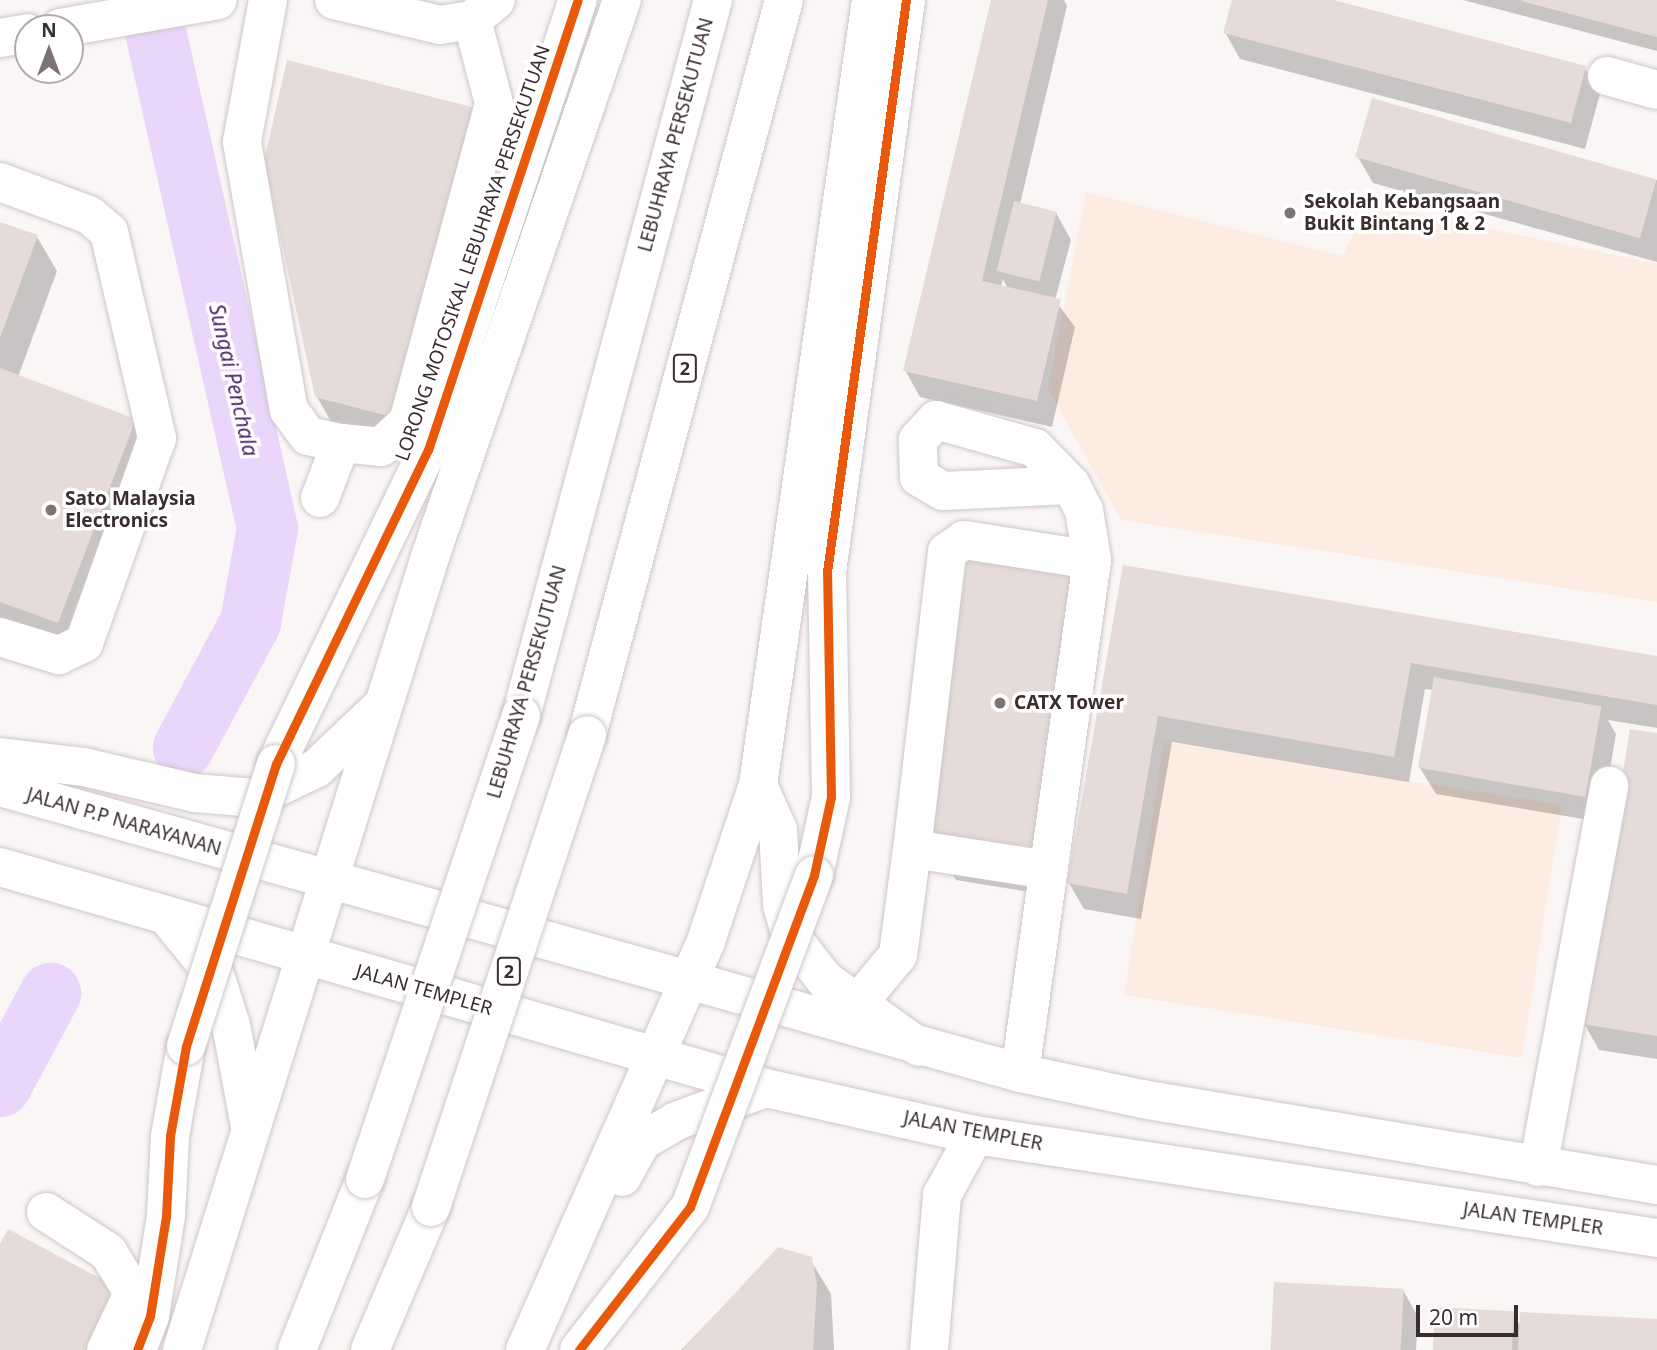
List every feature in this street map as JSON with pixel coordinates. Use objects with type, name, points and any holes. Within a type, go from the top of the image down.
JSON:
[{"type":"main road","points":[[84,24],[218,0]]},
{"type":"main road","points":[[268,0],[242,142],[289,410],[308,436],[381,447],[408,422],[494,103],[484,10],[440,25],[334,0]]},
{"type":"main road","name":"LORONG MOTOSIKAL LEBUHRAYA PERSEKUTUAN","points":[[137,1350],[149,1316],[166,1216],[170,1136],[186,1046],[276,764],[428,450],[578,0]]},
{"type":"main road","points":[[182,1350],[384,704],[622,0]]},
{"type":"main road","name":"LEBUHRAYA PERSEKUTUAN","points":[[297,1350],[365,1179],[521,716],[713,0]]},
{"type":"main road","name":"2","points":[[370,1350],[431,1208],[587,736],[784,0]]},
{"type":"main road","points":[[527,1348],[688,982],[738,855],[758,785],[871,0]]},
{"type":"main road","points":[[579,1350],[690,1207],[814,875],[831,797],[827,572],[906,0]]},
{"type":"main road","points":[[1607,76],[1657,90]]},
{"type":"main road","points":[[0,182],[89,215],[109,232],[157,438],[84,643],[59,655],[0,637]]},
{"type":"main road","points":[[513,196],[518,303]]},
{"type":"main road","points":[[320,498],[341,443]]},
{"type":"main road","points":[[1020,1073],[1092,560],[1084,510],[1071,485]]},
{"type":"main road","points":[[858,1003],[898,955],[947,552],[964,540],[1092,560]]},
{"type":"main road","points":[[0,757],[84,767],[195,793],[256,798],[317,768],[384,704]]},
{"type":"main road","points":[[758,785],[778,830],[782,905],[791,936],[825,980],[919,1046]]},
{"type":"main road","points":[[1538,1167],[1609,786]]},
{"type":"main road","name":"JALAN P.P NARAYANAN","points":[[0,787],[329,879]]},
{"type":"main road","points":[[912,849],[1048,870]]},
{"type":"main road","points":[[0,867],[304,955]]},
{"type":"main road","points":[[329,879],[688,982],[1020,1073],[1538,1167],[1657,1185]]},
{"type":"main road","points":[[166,915],[215,975],[231,1025],[250,1129]]},
{"type":"main road","name":"JALAN TEMPLER","points":[[304,955],[766,1088],[975,1135],[1657,1238]]},
{"type":"main road","points":[[527,1348],[642,1141],[676,1121],[766,1088]]},
{"type":"main road","points":[[929,1350],[942,1195],[975,1135]]},
{"type":"main road","points":[[46,1212],[108,1252],[133,1293],[106,1350]]},
{"type":"shaded area","points":[[1086,192],[1343,256],[1367,203],[1657,264],[1657,602],[1121,520],[1048,389]]},
{"type":"shaded area","points":[[1164,742],[1562,805],[1522,1058],[1124,995]]},
{"type":"building","points":[[991,0],[1048,0],[982,281],[1061,299],[1037,401],[903,371]]},
{"type":"building","points":[[1232,0],[1334,0],[1586,66],[1571,123],[1223,33]]},
{"type":"building","points":[[1521,0],[1657,0],[1657,37],[1521,1]]},
{"type":"building","points":[[287,60],[476,108],[396,418],[315,397],[264,161]]},
{"type":"building","points":[[1372,98],[1657,180],[1640,238],[1355,157]]},
{"type":"building","points":[[1014,201],[1057,212],[1039,282],[997,271]]},
{"type":"building","points":[[0,222],[38,235],[0,338]]},
{"type":"building","name":"Sato Malaysia Electronics","points":[[0,368],[136,419],[58,623],[0,602]]},
{"type":"building","name":"CATX Tower","points":[[967,559],[1073,574],[1035,847],[929,832]]},
{"type":"building","points":[[1123,565],[1657,656],[1657,705],[1411,663],[1394,757],[1158,716],[1127,894],[1067,883]]},
{"type":"building","points":[[1434,677],[1601,707],[1585,797],[1418,768]]},
{"type":"building","points":[[1630,729],[1657,733],[1657,1036],[1582,1024]]},
{"type":"building","points":[[8,1229],[124,1291],[92,1350],[0,1350],[0,1244]]},
{"type":"building","points":[[778,1247],[812,1257],[817,1285],[813,1350],[682,1350]]},
{"type":"building","points":[[1274,1282],[1404,1289],[1401,1350],[1270,1350]]},
{"type":"building","points":[[1435,1307],[1514,1311],[1512,1350],[1433,1350]]},
{"type":"building","points":[[1520,1312],[1657,1319],[1657,1350],[1518,1350]]},
{"type":"waterway","name":"Sungai Penchala","points":[[148,0],[267,528],[250,622],[183,747]]},
{"type":"waterway","name":"Sungai Penchala","points":[[0,1086],[50,993]]},
{"type":"cycle path","points":[[137,1350],[150,1316],[166,1216],[170,1136],[186,1046],[276,764],[428,450],[578,0]]},
{"type":"cycle path","points":[[579,1350],[690,1207],[814,875],[831,797],[827,572],[906,0]]},
{"type":"place","name":"Sekolah Kebangsaan Bukit Bintang 1 & 2","points":[[1290,213]]},
{"type":"place","name":"Sato Malaysia Electronics","points":[[51,510]]},
{"type":"place","name":"CATX Tower","points":[[1000,703]]}]
